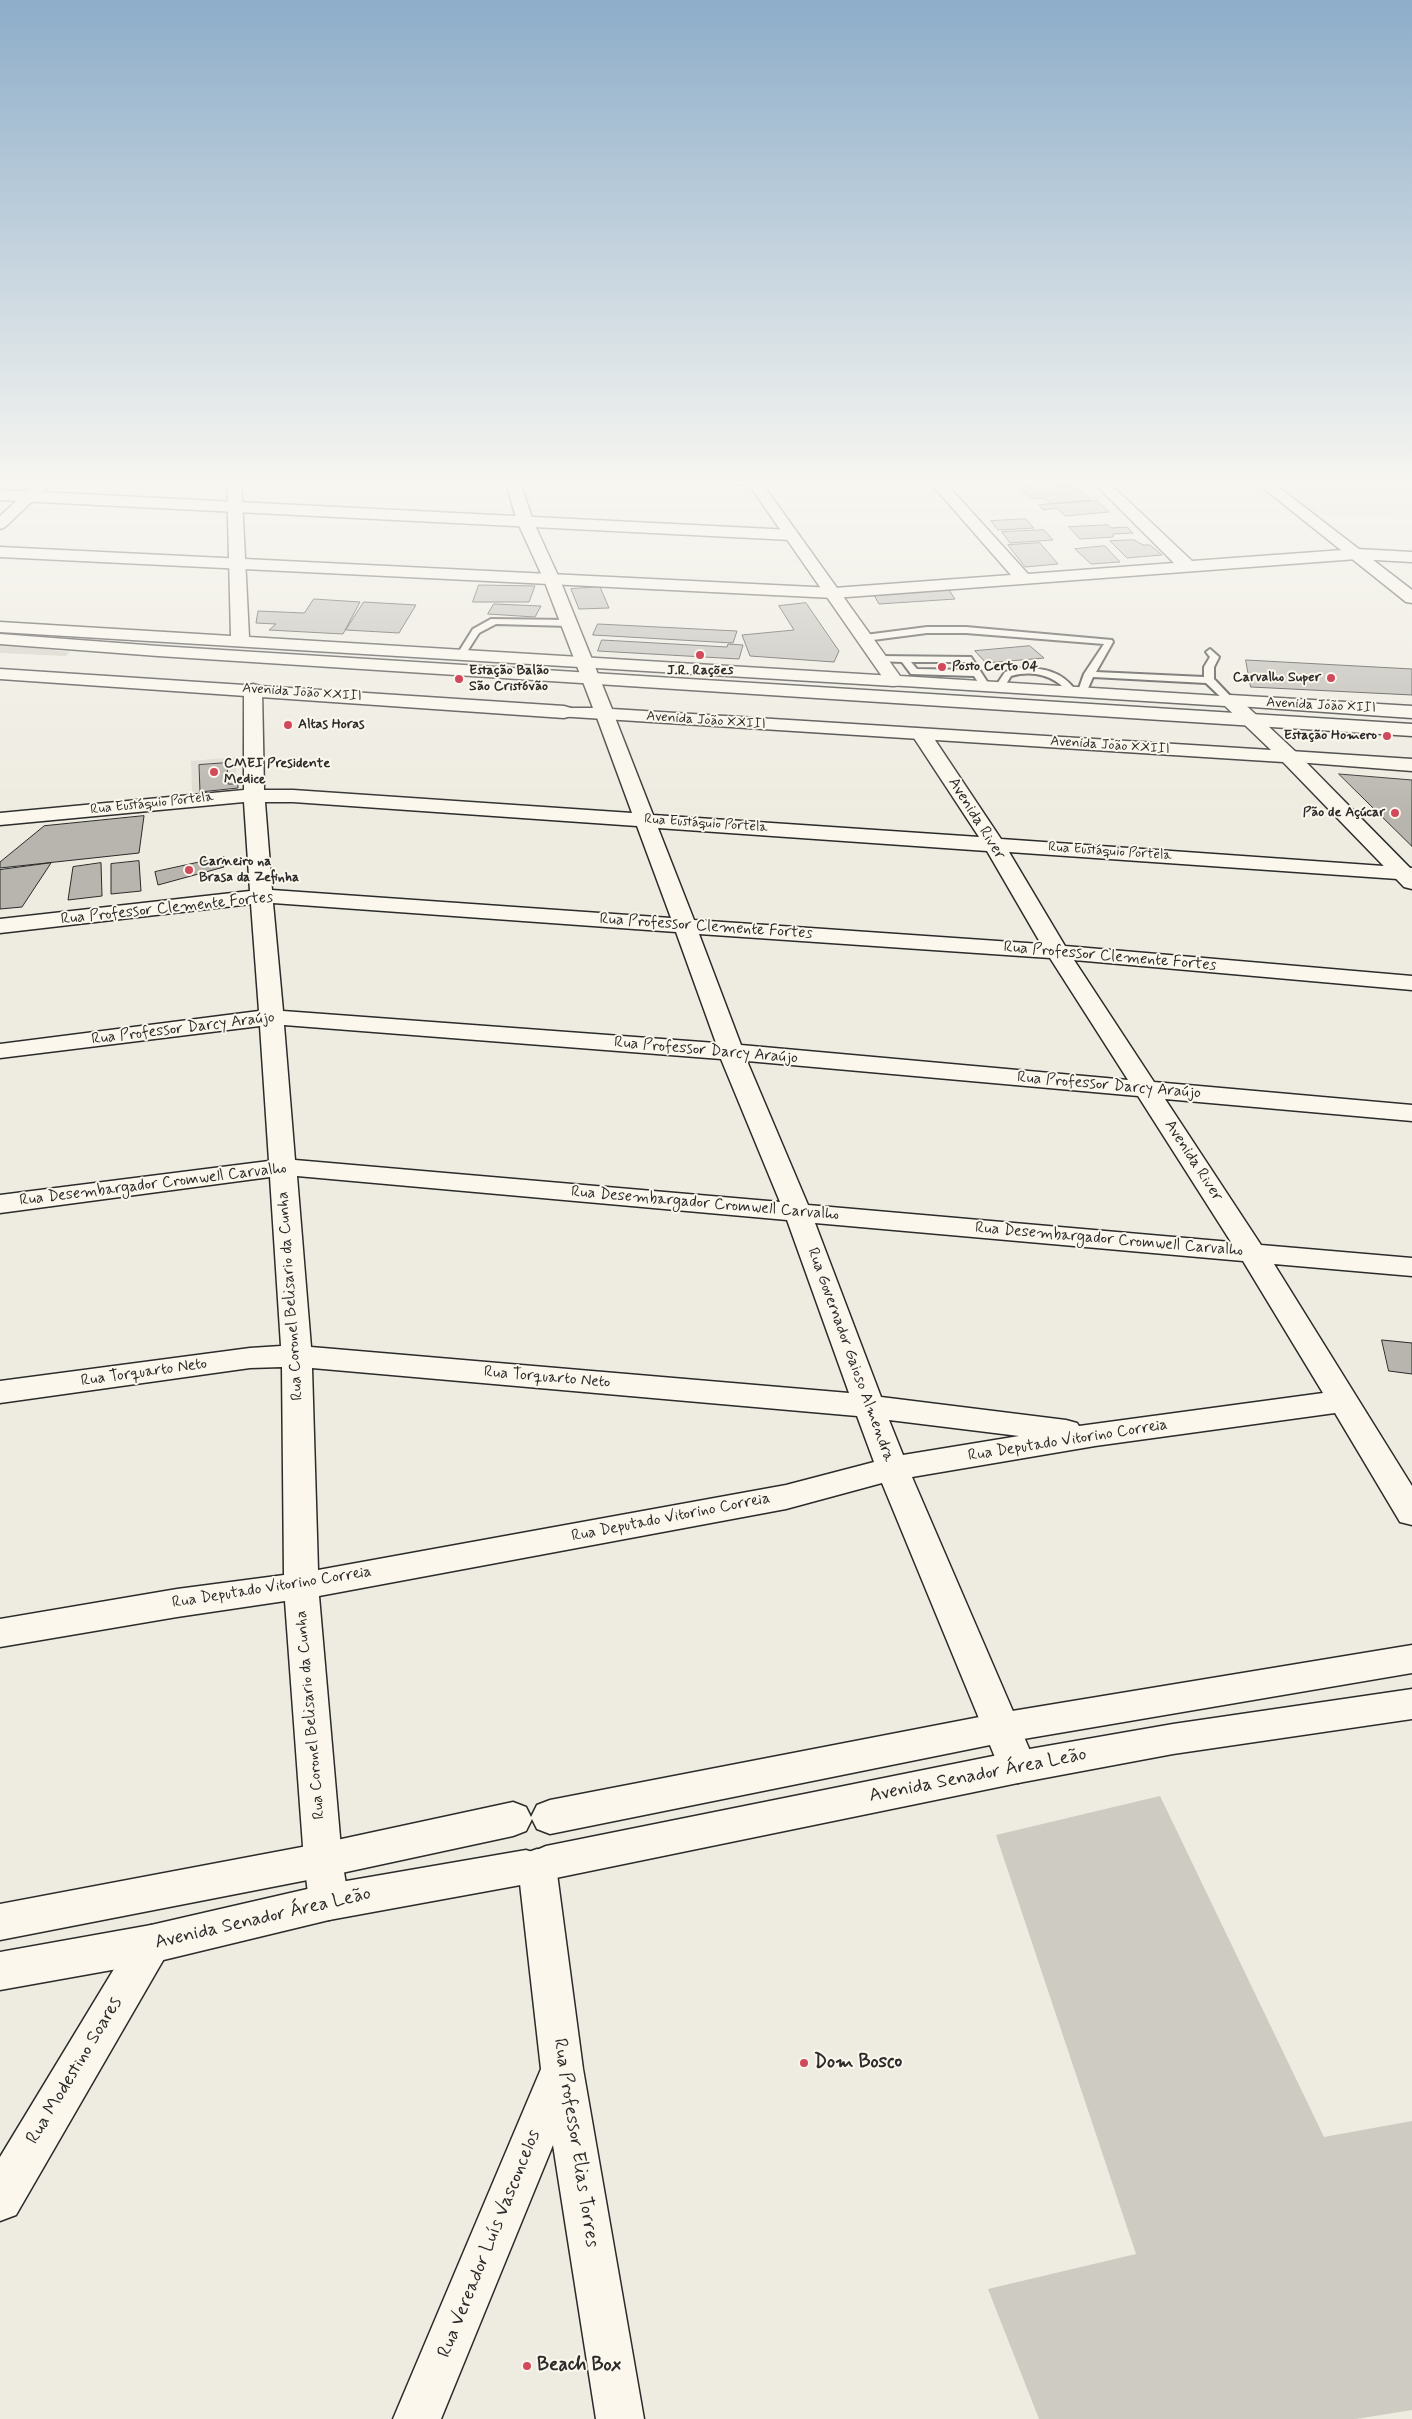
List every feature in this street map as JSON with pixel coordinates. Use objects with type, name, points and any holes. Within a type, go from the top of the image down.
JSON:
[{"type":"street","points":[[238,592],[240,643]]},
{"type":"street","name":"Rua Governador Gaioso Almendra","points":[[557,592],[685,925],[730,1052],[798,1213],[892,1469],[1018,1767]]},
{"type":"street","points":[[810,592],[848,592]]},
{"type":"street","points":[[834,593],[894,681]]},
{"type":"street","name":"Avenida João XXIII","points":[[0,627],[460,656],[591,679],[1270,738],[1412,746]]},
{"type":"street","name":"Avenida João XXIII","points":[[0,639],[591,679],[1412,730]]},
{"type":"street","name":"Avenida João XXIII","points":[[0,656],[591,679],[987,682],[1081,686],[1230,701]]},
{"type":"street","name":"Avenida João XXIII","points":[[0,674],[605,715],[1412,765]]},
{"type":"street","name":"Rua Coronel Belisario da Cunha","points":[[253,690],[254,795],[297,1356],[301,1586],[323,1860],[329,1902]]},
{"type":"street","points":[[1230,701],[1290,757],[1409,877]]},
{"type":"street","name":"Avenida João XIII","points":[[1230,701],[1412,712]]},
{"type":"street","name":"Avenida River","points":[[922,735],[993,844],[1057,952],[1252,1252],[1412,1513]]},
{"type":"street","name":"Rua Eustáquio Portela","points":[[0,819],[254,795],[993,844],[1409,877]]},
{"type":"street","name":"Rua Professor Clemente Fortes","points":[[0,926],[261,896],[1057,952],[1412,983]]},
{"type":"street","name":"Rua Professor Darcy Araújo","points":[[0,1051],[272,1017],[730,1052],[1412,1113]]},
{"type":"street","name":"Rua Desembargador Cromwell Carvalho","points":[[0,1204],[283,1167],[1412,1267]]},
{"type":"street","name":"Rua Torquarto Neto","points":[[0,1392],[250,1358],[297,1356],[869,1406],[1095,1435]]},
{"type":"street","name":"Rua Deputado Vitorino Correia","points":[[0,1633],[177,1603],[301,1586],[630,1527],[776,1499],[892,1469],[1095,1435],[1342,1401]]},
{"type":"street","points":[[550,1817],[557,1823],[563,1840],[560,1848],[536,1865],[508,1859],[502,1852],[501,1834],[512,1820],[521,1814],[531,1813],[550,1817],[1000,1728],[1412,1659]]},
{"type":"street","name":"Avenida Senador Área Leão","points":[[0,1971],[150,1944],[329,1902],[536,1865],[1018,1767],[1173,1739],[1412,1704]]},
{"type":"street","points":[[0,1922],[323,1860],[512,1820]]},
{"type":"street","name":"Rua Professor Elias Torres","points":[[536,1865],[562,2069],[620,2419]]},
{"type":"street","name":"Rua Modestino Soares","points":[[0,2199],[150,1944]]},
{"type":"street","name":"Rua Vereador Luís Vasconcelos","points":[[417,2419],[562,2069]]},
{"type":"lane","points":[[460,656],[476,631],[494,621],[569,623]]},
{"type":"lane","points":[[865,638],[927,630],[966,630],[1108,642],[1100,660],[1081,686]]},
{"type":"lane","points":[[1210,652],[1214,657],[1209,667],[1209,680],[1230,701]]},
{"type":"lane","points":[[879,659],[968,659],[987,682]]},
{"type":"lane","points":[[905,659],[914,672],[987,682]]},
{"type":"lane","points":[[1081,686],[1209,680]]},
{"type":"shaded area","points":[[0,644],[70,652],[66,656],[0,653]]},
{"type":"shaded area","name":"CMEI Presidente Medice","points":[[235,757],[238,788],[192,793],[191,761]]},
{"type":"shaded area","points":[[1160,1796],[1324,2137],[1412,2121],[1412,2410],[1356,2419],[1039,2419],[988,2289],[1136,2254],[996,1835]]},
{"type":"building","points":[[477,592],[533,592],[529,602],[473,602]]},
{"type":"building","points":[[572,592],[602,592],[609,608],[579,609]]},
{"type":"building","points":[[950,592],[955,599],[879,604],[874,595]]},
{"type":"building","points":[[314,599],[360,602],[343,634],[269,630],[276,624],[256,623],[258,611],[304,613]]},
{"type":"building","points":[[364,602],[416,605],[399,633],[346,630]]},
{"type":"building","points":[[806,603],[839,651],[834,662],[750,656],[742,635],[794,630],[779,606]]},
{"type":"building","points":[[494,604],[541,606],[535,617],[488,614]]},
{"type":"building","points":[[598,624],[737,631],[733,643],[593,635]]},
{"type":"building","points":[[602,640],[727,647],[728,644],[743,645],[739,659],[598,651]]},
{"type":"building","points":[[1030,646],[1044,658],[986,663],[975,651]]},
{"type":"building","name":"Carvalho Super","points":[[1246,660],[1412,669],[1412,695],[1251,687]]},
{"type":"building","points":[[227,763],[228,784],[238,784],[238,788],[200,792],[199,765]]},
{"type":"building","name":"Pão de Açúcar","points":[[1339,774],[1412,780],[1412,846]]},
{"type":"building","points":[[144,816],[139,853],[0,868],[0,862],[44,826]]},
{"type":"building","points":[[224,857],[224,867],[158,885],[155,872]]},
{"type":"building","points":[[139,861],[141,891],[111,894],[111,864]]},
{"type":"building","points":[[51,863],[22,907],[0,909],[0,870]]},
{"type":"building","points":[[101,863],[102,896],[68,900],[73,867]]},
{"type":"building","points":[[1382,1340],[1412,1343],[1412,1374],[1389,1371]]},
{"type":"place","name":"J.R. Rações","points":[[700,655]]},
{"type":"place","name":"Posto Certo 04","points":[[942,667]]},
{"type":"place","name":"Carvalho Super","points":[[1331,678]]},
{"type":"place","name":"Estação Balão São Cristóvão","points":[[459,679]]},
{"type":"place","name":"Altas Horas","points":[[288,725]]},
{"type":"place","name":"Estação Homero","points":[[1387,736]]},
{"type":"place","name":"CMEI Presidente Medice","points":[[214,772]]},
{"type":"place","name":"Pão de Açúcar","points":[[1395,813]]},
{"type":"place","name":"Carneiro na Brasa da Zefinha","points":[[189,870]]},
{"type":"place","name":"Dom Bosco","points":[[804,2063]]},
{"type":"place","name":"Beach Box","points":[[527,2366]]}]
